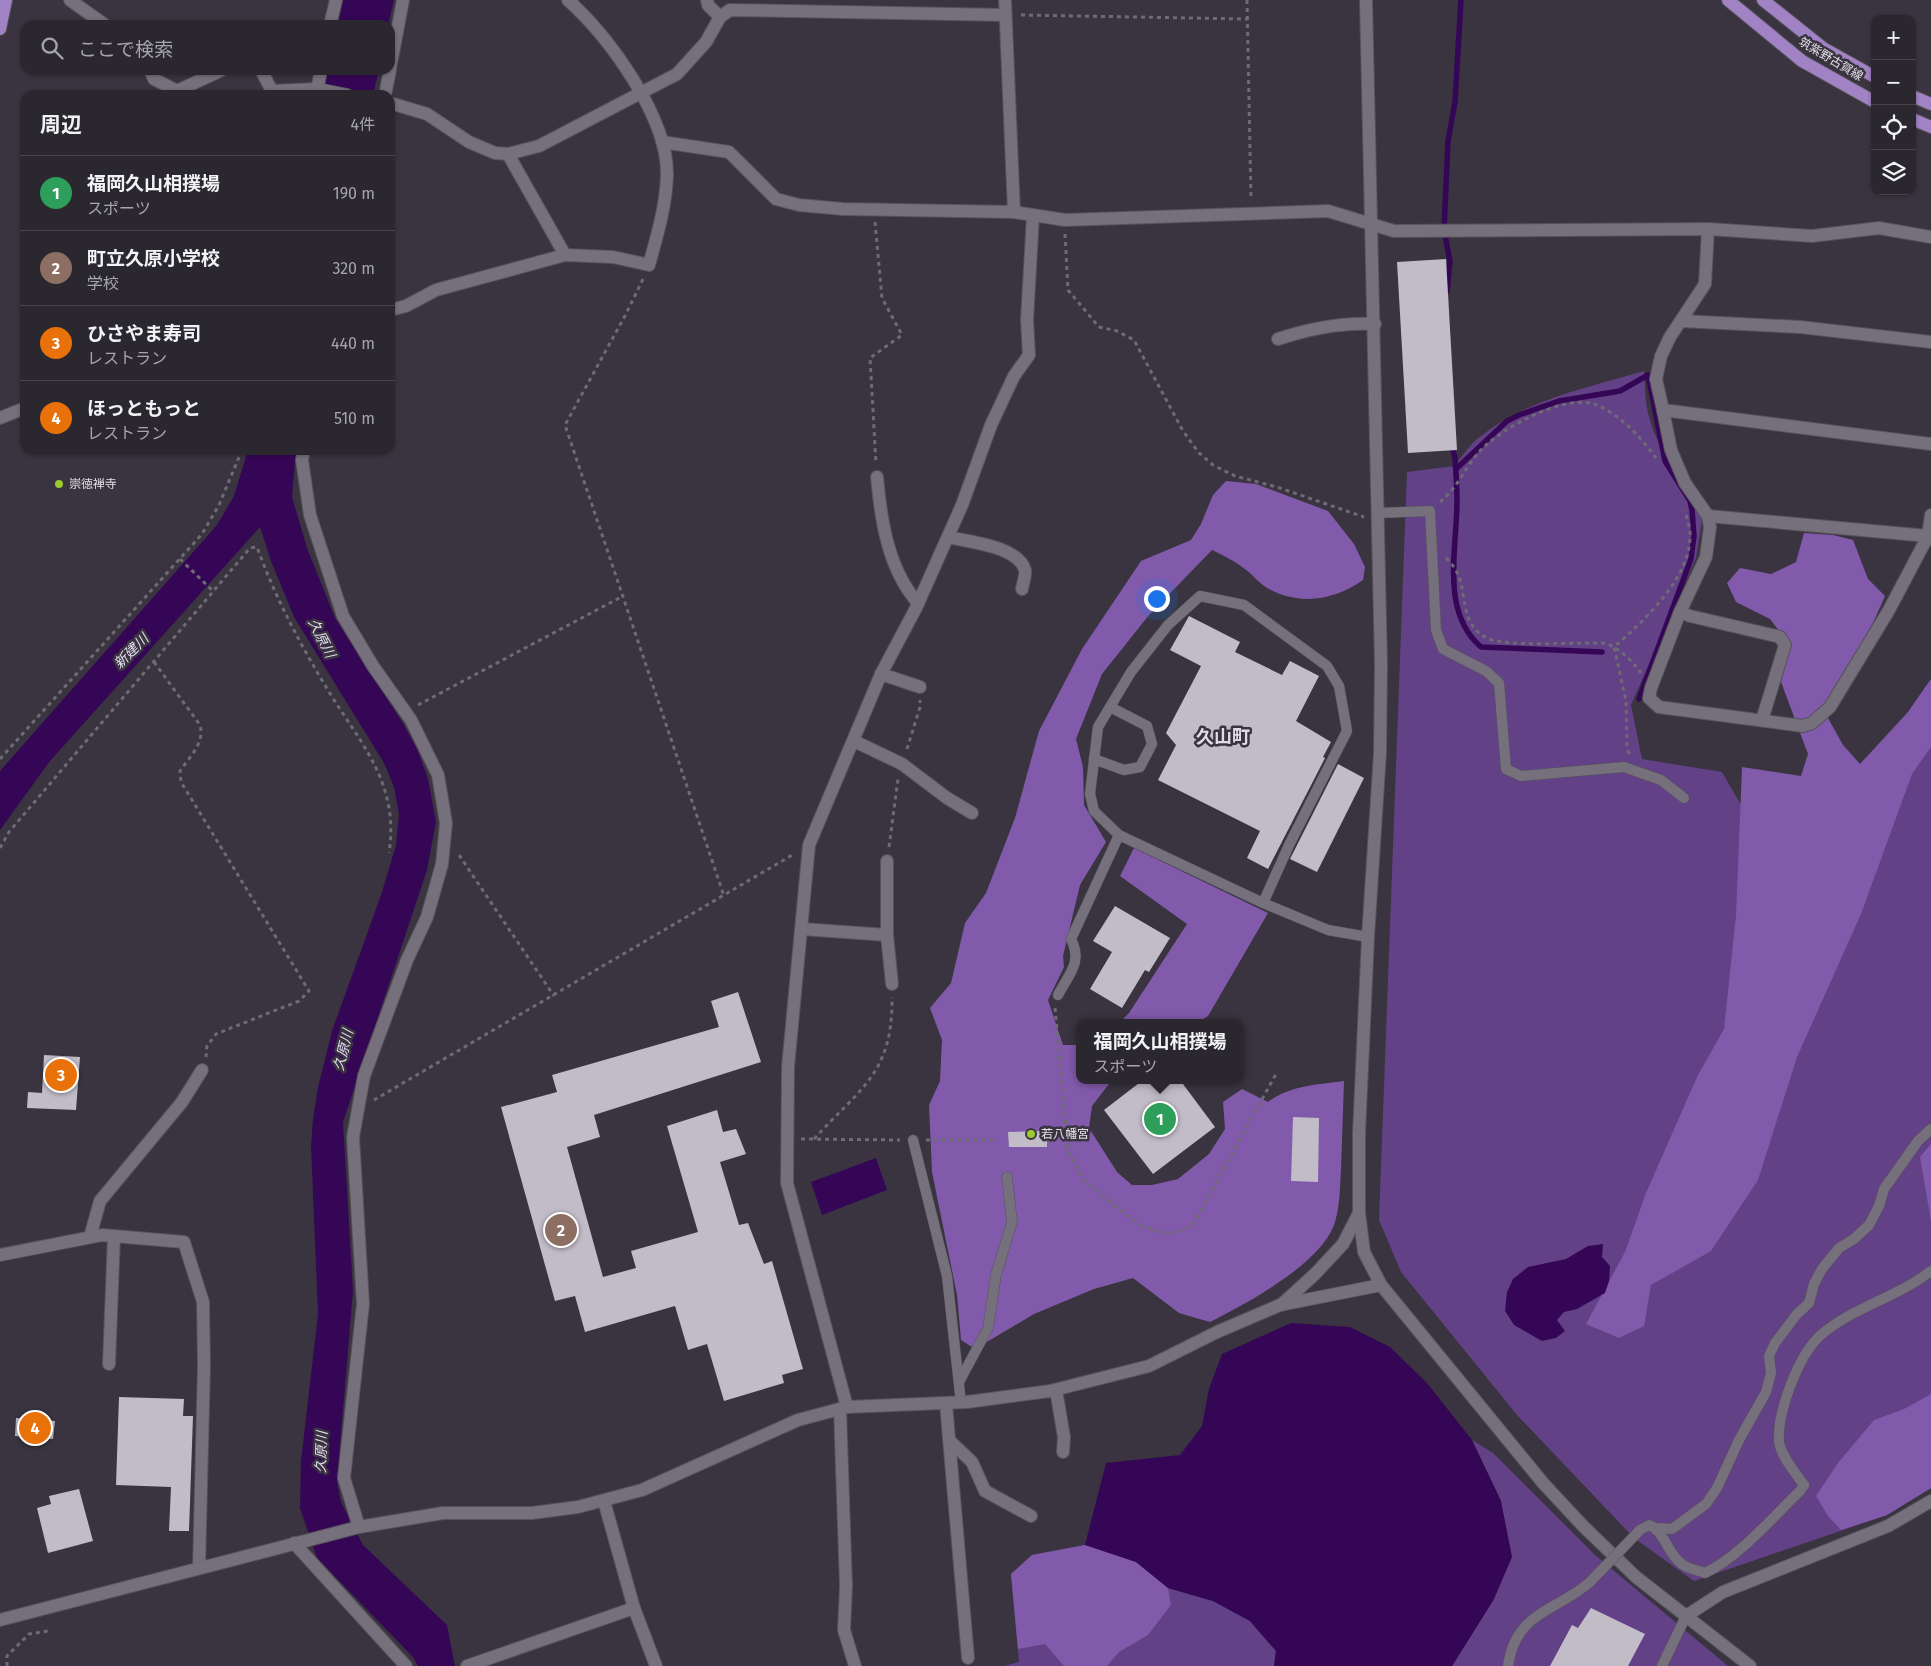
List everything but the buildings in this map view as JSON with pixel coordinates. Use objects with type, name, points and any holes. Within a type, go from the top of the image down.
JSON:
[{"type":"main road","points":[[0,29],[6,0]]},
{"type":"main road","name":"筑紫野古賀線","points":[[1728,0],[1802,61],[1871,100]]},
{"type":"main road","name":"筑紫野古賀線","points":[[1763,0],[1823,48],[1871,75]]},
{"type":"main road","points":[[1916,98],[1931,104]]},
{"type":"main road","points":[[1916,121],[1931,127]]},
{"type":"street","points":[[331,20],[336,0]]},
{"type":"street","points":[[395,43],[403,0]]},
{"type":"street","points":[[395,309],[406,306],[436,290],[565,255],[613,257],[649,265],[665,203],[667,174],[662,142],[641,95],[612,48],[590,20],[568,0]]},
{"type":"street","points":[[707,0],[708,6],[720,16]]},
{"type":"street","points":[[1005,0],[1014,212]]},
{"type":"street","points":[[1366,0],[1382,664],[1380,753],[1368,937],[1359,1133],[1360,1212],[1364,1252],[1381,1285],[1543,1483],[1584,1527],[1636,1578],[1750,1666]]},
{"type":"street","points":[[74,1],[96,20]]},
{"type":"street","points":[[395,104],[427,114],[469,142],[495,153],[508,154],[539,146],[641,95],[677,74],[706,42],[720,16],[730,10],[1005,15]]},
{"type":"street","points":[[152,75],[154,79],[175,90]]},
{"type":"street","points":[[179,90],[211,75]]},
{"type":"street","points":[[264,75],[272,90]]},
{"type":"street","points":[[317,90],[320,75]]},
{"type":"street","points":[[386,90],[389,75]]},
{"type":"street","points":[[662,142],[729,152],[776,199],[799,205],[874,210],[1014,212],[1065,220],[1328,211],[1394,231],[1708,229],[1812,236],[1879,228],[1931,236]]},
{"type":"street","points":[[508,154],[565,255]]},
{"type":"street","points":[[854,1666],[844,1630],[846,1586],[844,1408],[787,1183],[788,1067],[809,845],[881,674],[918,603],[962,506],[992,425],[1014,376],[1028,356],[1027,320],[1033,216]]},
{"type":"street","points":[[1708,229],[1706,284],[1670,337],[1661,356],[1656,379],[1671,450],[1685,483],[1708,516],[1710,527],[1706,557],[1680,612],[1651,688],[1649,698],[1659,707],[1803,726],[1812,723],[1830,707],[1889,610],[1928,536],[1931,514]]},
{"type":"street","points":[[1682,321],[1800,327],[1931,342]]},
{"type":"street","points":[[1278,339],[1297,333],[1355,322],[1374,324]]},
{"type":"street","points":[[0,418],[20,410]]},
{"type":"street","points":[[1663,410],[1931,444]]},
{"type":"street","points":[[303,455],[302,460],[310,514],[343,616],[373,666],[406,712],[438,775],[446,823],[442,864],[427,917],[407,960],[364,1076],[353,1137],[363,1304],[344,1478],[357,1527]]},
{"type":"street","points":[[877,477],[884,535],[909,592],[918,603]]},
{"type":"street","points":[[1708,516],[1928,536]]},
{"type":"street","points":[[948,537],[1000,548],[1014,555],[1022,562],[1025,572],[1022,589]]},
{"type":"street","points":[[1680,612],[1780,637],[1784,645],[1762,720]]},
{"type":"street","points":[[881,674],[920,687]]},
{"type":"street","points":[[854,741],[902,764],[947,798],[972,813]]},
{"type":"street","points":[[887,861],[887,935],[892,984]]},
{"type":"street","points":[[802,929],[887,935]]},
{"type":"street","points":[[90,1237],[100,1202],[182,1102],[202,1070]]},
{"type":"street","points":[[1280,1306],[1315,1274],[1343,1244],[1360,1212]]},
{"type":"street","points":[[109,1364],[114,1236]]},
{"type":"street","points":[[0,1254],[90,1237],[114,1236],[184,1242],[203,1302],[204,1366],[198,1568]]},
{"type":"street","points":[[0,1620],[357,1527],[443,1513],[532,1513],[578,1508],[642,1490],[798,1420],[844,1408],[962,1403],[1056,1390],[1149,1366],[1217,1332],[1280,1306],[1381,1285]]},
{"type":"street","points":[[1056,1390],[1064,1436],[1063,1452]]},
{"type":"street","points":[[946,1404],[968,1658]]},
{"type":"street","points":[[950,1442],[972,1462],[985,1491],[1031,1516]]},
{"type":"street","points":[[604,1501],[634,1608],[656,1666]]},
{"type":"street","points":[[1686,1616],[1723,1592],[1888,1526],[1931,1501]]},
{"type":"street","points":[[301,1542],[406,1666]]},
{"type":"street","points":[[467,1666],[634,1608]]},
{"type":"lane","points":[[1379,518],[1430,511],[1436,630],[1443,649],[1486,671],[1499,683],[1506,768],[1522,776],[1624,767],[1661,780],[1684,798]]},
{"type":"lane","points":[[1263,903],[1290,842],[1347,731],[1340,686],[1327,666],[1244,605],[1200,596],[1168,625],[1131,672],[1098,727],[1090,794],[1094,811],[1106,825],[1119,835],[1263,903],[1328,930],[1368,937]]},
{"type":"lane","points":[[1094,759],[1124,770],[1140,767],[1152,744],[1147,726],[1110,707]]},
{"type":"lane","points":[[1058,995],[1077,958],[1076,949],[1071,939],[1119,835]]},
{"type":"lane","points":[[1508,1666],[1510,1655],[1521,1632],[1532,1617],[1575,1595],[1640,1530],[1649,1525],[1657,1528],[1672,1529],[1706,1504],[1717,1488],[1739,1440],[1766,1392],[1770,1374],[1769,1356],[1775,1342],[1797,1314],[1809,1303],[1814,1284],[1822,1269],[1839,1248],[1854,1239],[1869,1225],[1879,1206],[1884,1189],[1918,1141],[1931,1129]]},
{"type":"lane","points":[[913,1140],[947,1276],[962,1403]]},
{"type":"lane","points":[[959,1382],[988,1328],[996,1275],[1012,1222],[1008,1177]]},
{"type":"lane","points":[[1657,1528],[1676,1559],[1683,1566],[1705,1573],[1718,1567],[1742,1546],[1804,1485],[1779,1443],[1783,1408],[1797,1373],[1813,1342],[1840,1322],[1918,1281],[1931,1271]]},
{"type":"lane","points":[[1662,1666],[1686,1616]]},
{"type":"path","points":[[1247,0],[1252,214]]},
{"type":"path","points":[[1005,15],[1248,19]]},
{"type":"path","points":[[874,210],[882,298],[902,335],[870,358],[877,477]]},
{"type":"path","points":[[1065,220],[1068,290],[1099,327],[1117,331],[1134,340],[1183,431],[1199,452],[1213,465],[1235,476],[1379,518]]},
{"type":"path","points":[[649,265],[626,314],[565,426],[724,896]]},
{"type":"path","points":[[1430,511],[1450,494],[1461,474],[1480,450],[1516,424],[1547,409],[1575,404],[1595,404],[1618,417],[1644,441],[1657,459]]},
{"type":"path","points":[[0,759],[202,534],[219,505],[240,455]]},
{"type":"path","points":[[1614,647],[1642,622],[1662,599],[1683,565],[1690,538],[1683,504]]},
{"type":"path","points":[[0,848],[9,832],[250,548],[257,547],[281,608],[327,689],[374,761],[390,811],[392,836],[389,853]]},
{"type":"path","points":[[1433,557],[1444,556],[1456,568],[1462,582],[1464,603],[1472,627],[1486,638],[1503,643],[1585,642],[1606,644],[1614,647],[1631,659],[1651,688]]},
{"type":"path","points":[[180,558],[214,592]]},
{"type":"path","points":[[406,712],[622,596]]},
{"type":"path","points":[[1614,647],[1626,701],[1627,747],[1635,771]]},
{"type":"path","points":[[154,662],[200,724],[202,733],[200,742],[180,771],[181,782],[309,990],[299,1001],[216,1034],[208,1046],[202,1070]]},
{"type":"path","points":[[445,835],[554,996]]},
{"type":"path","points":[[358,1110],[809,845]]},
{"type":"path","points":[[814,1139],[867,1086],[876,1072],[885,1050],[893,1021],[892,984]]},
{"type":"path","points":[[1058,995],[1055,1006],[1068,1151],[1084,1182],[1140,1225],[1159,1232],[1173,1233],[1192,1226],[1276,1074]]},
{"type":"path","points":[[788,1139],[996,1140]]},
{"type":"path","points":[[7,1666],[7,1656],[29,1634],[48,1631]]},
{"type":"shaded area","points":[[1644,371],[1647,408],[1652,427],[1678,478],[1703,514],[1696,558],[1631,705],[1642,759],[1722,772],[1741,805],[1737,1039],[1908,712],[1931,679],[1931,1488],[1887,1515],[1694,1581],[1634,1538],[1517,1415],[1401,1272],[1379,1220],[1407,472],[1454,466],[1476,440],[1494,426],[1514,415],[1556,397]]},
{"type":"shaded area","points":[[1226,481],[1256,484],[1328,511],[1354,544],[1365,567],[1363,580],[1352,587],[1329,596],[1305,599],[1293,598],[1269,589],[1239,564],[1212,550],[1149,615],[1102,674],[1076,739],[1083,767],[1084,805],[1106,842],[1080,885],[1063,956],[1064,967],[1048,1000],[1063,1045],[1076,1045],[1076,1084],[1109,1084],[1092,1106],[1089,1128],[1117,1172],[1132,1185],[1152,1185],[1178,1179],[1209,1154],[1225,1129],[1223,1102],[1242,1089],[1268,1102],[1277,1096],[1295,1089],[1344,1081],[1340,1190],[1336,1218],[1326,1240],[1298,1268],[1262,1294],[1210,1322],[1179,1313],[1133,1278],[1094,1289],[1034,1314],[975,1349],[961,1340],[957,1295],[932,1172],[929,1105],[940,1081],[942,1040],[930,1008],[951,983],[965,923],[986,893],[1015,818],[1039,731],[1082,649],[1141,561],[1191,540],[1201,524],[1213,495]]},
{"type":"shaded area","points":[[1804,533],[1833,535],[1853,540],[1868,579],[1885,596],[1873,623],[1823,709],[1843,745],[1860,764],[1908,712],[1931,679],[1931,747],[1912,774],[1861,914],[1797,1057],[1758,1180],[1711,1251],[1651,1285],[1644,1326],[1619,1338],[1586,1324],[1625,1252],[1646,1193],[1697,1077],[1724,1029],[1736,916],[1742,767],[1801,776],[1808,754],[1781,682],[1788,643],[1770,619],[1736,602],[1727,583],[1740,568],[1771,574],[1796,562]]},
{"type":"shaded area","points":[[1134,848],[1268,913],[1208,1016],[1204,1019],[1123,1019],[1129,1013],[1187,924],[1120,876]]},
{"type":"shaded area","points":[[1931,1144],[1931,1221],[1920,1157]]},
{"type":"shaded area","points":[[1931,1394],[1931,1488],[1887,1515],[1841,1530],[1828,1516],[1816,1496],[1838,1463],[1874,1420],[1904,1409]]},
{"type":"shaded area","points":[[1472,1440],[1493,1453],[1595,1555],[1728,1666],[1452,1666],[1494,1599],[1501,1501]]},
{"type":"shaded area","points":[[1085,1545],[1136,1562],[1168,1588],[1213,1601],[1250,1621],[1276,1651],[1274,1666],[1004,1666],[1019,1662],[1011,1574],[1032,1555]]},
{"type":"shaded area","points":[[1085,1545],[1136,1562],[1168,1588],[1171,1605],[1148,1635],[1119,1652],[1107,1666],[1064,1666],[1045,1644],[1018,1649],[1011,1574],[1032,1555]]},
{"type":"water","points":[[343,0],[394,0],[389,20],[339,20]]},
{"type":"water","points":[[327,75],[378,75],[374,90],[324,90]]},
{"type":"water","points":[[246,455],[296,455],[292,497],[307,548],[335,618],[404,725],[418,751],[428,779],[436,822],[427,870],[343,1122],[353,1291],[337,1481],[341,1502],[363,1545],[447,1625],[455,1666],[418,1666],[413,1657],[317,1558],[300,1508],[301,1461],[318,1314],[311,1146],[313,1119],[318,1087],[332,1031],[381,895],[396,845],[399,814],[394,787],[384,763],[294,617],[271,561],[260,527],[50,761],[0,830],[0,771],[217,525],[234,496]]},
{"type":"water","points":[[876,1158],[887,1190],[822,1215],[811,1182]]},
{"type":"water","points":[[1603,1244],[1602,1257],[1610,1266],[1609,1281],[1605,1293],[1577,1309],[1564,1312],[1557,1320],[1565,1331],[1556,1338],[1542,1341],[1514,1325],[1505,1311],[1507,1292],[1513,1279],[1528,1267],[1566,1259],[1588,1246]]},
{"type":"water","points":[[1291,1323],[1350,1327],[1390,1347],[1427,1383],[1472,1440],[1501,1501],[1512,1557],[1494,1599],[1452,1666],[1274,1666],[1276,1651],[1250,1621],[1213,1601],[1168,1588],[1136,1562],[1085,1545],[1106,1463],[1180,1455],[1202,1426],[1209,1389],[1222,1354]]},
{"type":"waterway","points":[[1447,291],[1450,261],[1444,230],[1448,141],[1455,102],[1461,0]]},
{"type":"waterway","points":[[1456,469],[1507,421],[1519,415],[1559,401],[1620,391],[1648,375],[1665,461],[1690,501],[1694,536],[1691,559],[1639,699]]},
{"type":"waterway","points":[[1451,444],[1455,457],[1457,496],[1454,559],[1455,598],[1460,616],[1468,633],[1481,647],[1602,652]]},
{"type":"place","name":"崇徳禅寺","points":[[59,484]]},
{"type":"place","name":"ひさやま寿司","points":[[61,1075]]},
{"type":"place","name":"福岡久山相撲場","points":[[1160,1119]]},
{"type":"place","name":"若八幡宮","points":[[1031,1134]]},
{"type":"place","name":"町立久原小学校","points":[[561,1230]]},
{"type":"place","name":"ほっともっと","points":[[35,1428]]},
{"type":"district","name":"久山町","points":[[1223,737]]},
{"type":"water label","name":"久原川","points":[[322,638]]},
{"type":"water label","name":"新建川","points":[[131,651]]},
{"type":"water label","name":"久原川","points":[[343,1050]]},
{"type":"water label","name":"久原川","points":[[321,1452]]}]
